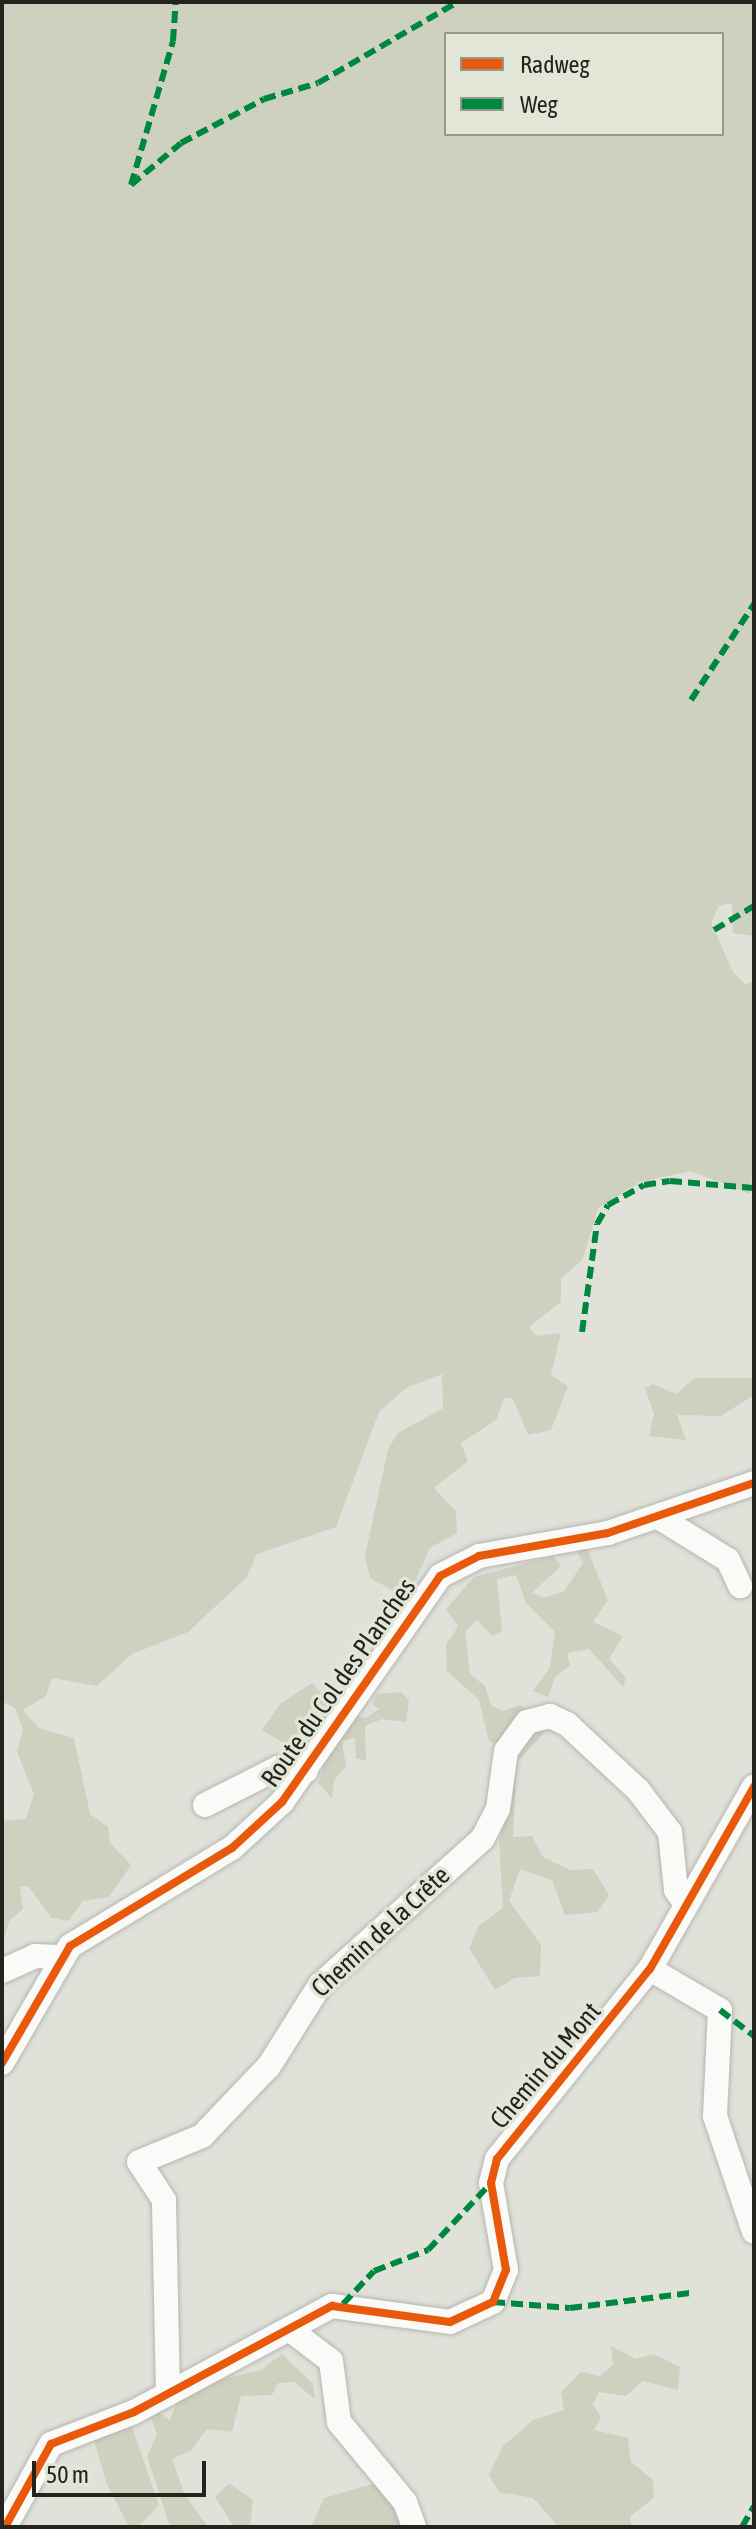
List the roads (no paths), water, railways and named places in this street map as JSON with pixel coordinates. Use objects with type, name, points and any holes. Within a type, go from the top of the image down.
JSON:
[{"type":"street","name":"Route du Col des Planches","points":[[2,2063],[60,1957],[99,1925],[232,1848],[306,1771],[440,1576],[479,1556],[660,1518],[753,1488]]},
{"type":"street","points":[[660,1518],[728,1560],[740,1586]]},
{"type":"street","name":"Chemin de la Crête","points":[[168,2394],[164,2200],[139,2162],[202,2136],[269,2066],[320,1985],[490,1829],[506,1751],[534,1718],[567,1724],[653,1807],[670,1832],[676,1890],[685,1903]]},
{"type":"street","points":[[205,1805],[278,1768],[306,1771]]},
{"type":"street","name":"Chemin du Mont","points":[[5,2527],[51,2444],[168,2394],[337,2304],[450,2322],[493,2302],[506,2270],[491,2183],[497,2159],[650,1969],[754,1787]]},
{"type":"street","points":[[2,1971],[35,1956],[60,1957]]},
{"type":"street","points":[[650,1969],[720,2010],[715,2116],[754,2232]]},
{"type":"street","points":[[289,2329],[331,2361],[339,2422],[405,2502],[414,2527]]}]
